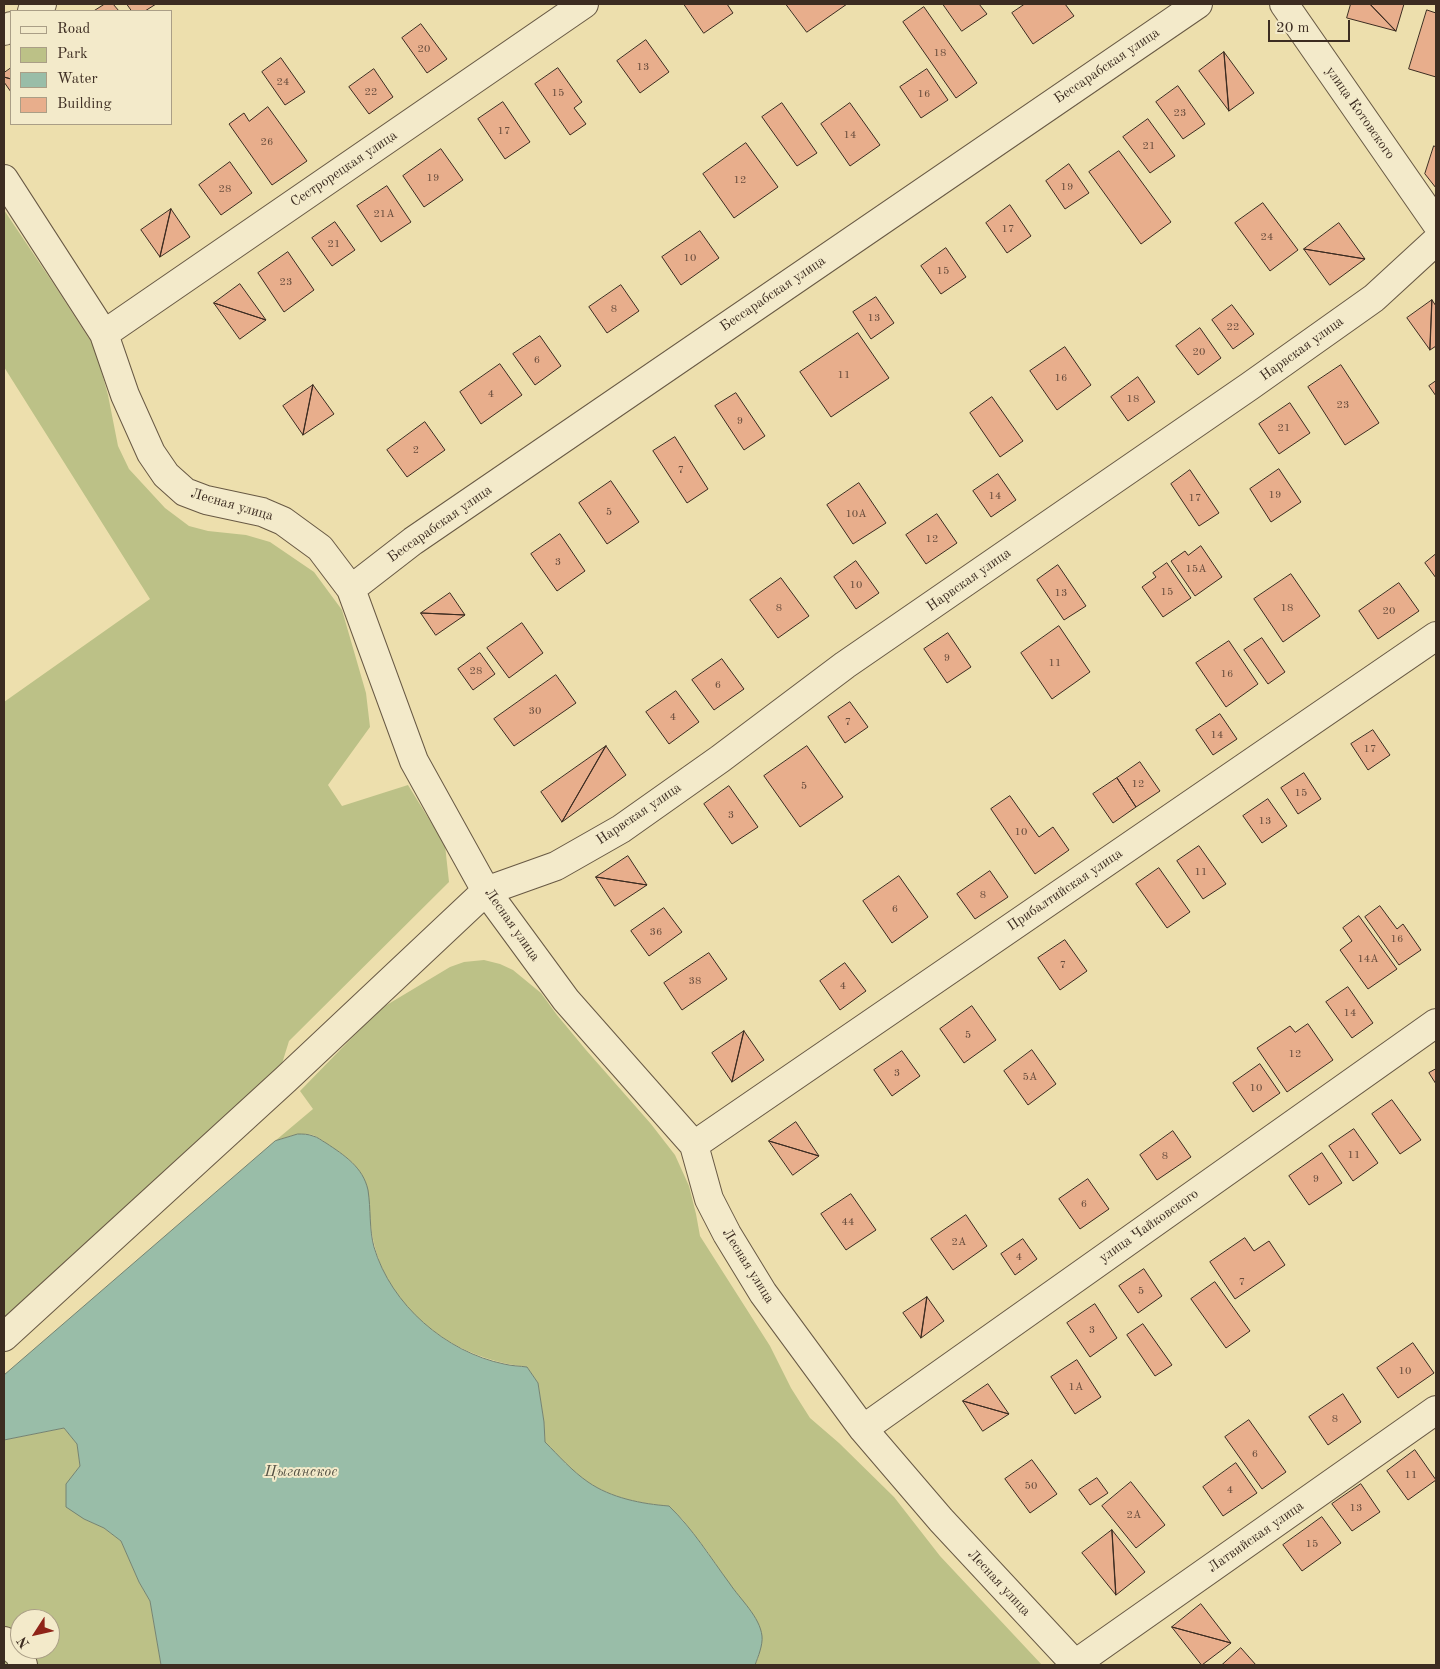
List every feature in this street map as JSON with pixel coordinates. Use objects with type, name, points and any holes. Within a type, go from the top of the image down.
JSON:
[{"type":"street","name":"Сестрорецкая улица","points":[[104,334],[584,4]]},
{"type":"street","name":"Бессарабская улица","points":[[351,589],[421,536],[1198,4]]},
{"type":"street","name":"улица Котовского","points":[[1284,4],[1436,223]]},
{"type":"street","name":"Лесная улица","points":[[4,179],[104,334],[128,404],[150,453],[166,475],[185,492],[206,500],[262,512],[282,521],[320,548],[351,589],[414,760],[486,891],[566,1000],[694,1145],[708,1199],[727,1234],[763,1293],[862,1429],[940,1520],[1076,1665]]},
{"type":"street","name":"Нарвская улица","points":[[486,891],[556,866],[620,829],[720,759],[845,665],[1250,386],[1374,298],[1436,242]]},
{"type":"street","name":"Прибалтийская улица","points":[[694,1145],[1436,636]]},
{"type":"street","points":[[4,1337],[286,1080],[486,891]]},
{"type":"street","name":"улица Чайковского","points":[[862,1429],[1436,1023]]},
{"type":"street","name":"Латвийская улица","points":[[1076,1665],[1436,1410]]},
{"type":"street","points":[[4,1641],[20,1656],[22,1665]]},
{"type":"green space","points":[[4,210],[95,348],[108,395],[118,446],[129,469],[165,508],[189,526],[208,531],[246,535],[270,542],[314,572],[342,610],[366,693],[370,727],[328,785],[342,806],[408,785],[445,845],[449,882],[289,1041],[280,1070],[4,1322],[4,702],[150,599],[4,367]]},
{"type":"green space","points":[[484,960],[513,970],[541,993],[586,1050],[651,1124],[675,1155],[689,1186],[700,1236],[770,1346],[791,1388],[810,1418],[839,1443],[894,1497],[940,1556],[1042,1665],[755,1665],[759,1655],[729,1584],[683,1520],[669,1506],[638,1502],[597,1488],[571,1468],[545,1442],[538,1383],[527,1367],[507,1364],[467,1351],[432,1330],[402,1300],[383,1270],[373,1241],[367,1190],[364,1180],[353,1163],[315,1136],[300,1134],[275,1141],[313,1109],[300,1091],[380,1009],[450,967],[464,962]]},
{"type":"green space","points":[[64,1428],[77,1444],[80,1466],[66,1485],[84,1519],[104,1528],[121,1541],[139,1582],[150,1601],[161,1665],[4,1665],[4,1440]]},
{"type":"water","name":"Цыганское","points":[[298,1134],[307,1134],[326,1143],[352,1162],[362,1175],[368,1190],[371,1233],[374,1247],[382,1268],[393,1288],[407,1306],[424,1323],[462,1349],[482,1358],[513,1366],[527,1367],[538,1383],[545,1442],[582,1478],[597,1488],[617,1496],[648,1504],[669,1506],[686,1524],[758,1622],[762,1640],[755,1665],[161,1665],[150,1601],[139,1582],[121,1541],[104,1528],[84,1519],[66,1507],[66,1484],[80,1466],[77,1444],[64,1428],[4,1440],[4,1375],[275,1141]]},
{"type":"building","points":[[105,4],[113,4],[118,10],[96,10]]},
{"type":"building","points":[[127,4],[156,4],[147,10],[131,10]]},
{"type":"building","points":[[684,4],[727,4],[733,13],[704,33]]},
{"type":"building","points":[[786,4],[847,4],[807,32]]},
{"type":"building","points":[[943,4],[979,4],[987,14],[962,31]]},
{"type":"building","points":[[1025,4],[1065,4],[1074,16],[1033,44],[1012,13]]},
{"type":"building","points":[[1351,4],[1370,4],[1396,31],[1347,18]]},
{"type":"building","points":[[1370,4],[1404,4],[1396,31]]},
{"type":"building","points":[[924,7],[977,83],[956,98],[903,22]]},
{"type":"building","points":[[1427,10],[1436,13],[1436,77],[1409,69]]},
{"type":"building","points":[[421,24],[447,59],[427,73],[402,38]]},
{"type":"building","points":[[646,40],[669,72],[640,93],[617,61]]},
{"type":"building","points":[[1224,52],[1254,93],[1229,111]]},
{"type":"building","points":[[1224,52],[1229,111],[1199,71]]},
{"type":"building","points":[[281,58],[305,92],[285,105],[262,72]]},
{"type":"building","points":[[558,68],[582,102],[574,108],[586,124],[570,135],[535,84]]},
{"type":"building","points":[[10,69],[10,79],[4,77],[4,73]]},
{"type":"building","points":[[374,69],[393,97],[369,114],[349,87]]},
{"type":"building","points":[[927,69],[948,100],[921,118],[900,87]]},
{"type":"building","points":[[4,77],[10,79],[10,91],[4,82]]},
{"type":"building","points":[[1178,86],[1205,124],[1183,139],[1156,102]]},
{"type":"building","points":[[503,102],[530,142],[505,159],[478,119]]},
{"type":"building","points":[[782,103],[817,153],[797,166],[762,117]]},
{"type":"building","points":[[850,103],[880,145],[850,166],[821,124]]},
{"type":"building","points":[[268,107],[307,161],[272,185],[229,124],[244,113],[249,121]]},
{"type":"building","points":[[1148,119],[1175,156],[1150,173],[1123,137]]},
{"type":"building","points":[[746,143],[778,187],[734,218],[703,174]]},
{"type":"building","points":[[1434,146],[1436,147],[1436,188],[1425,174]]},
{"type":"building","points":[[441,149],[463,180],[424,207],[403,176]]},
{"type":"building","points":[[1119,151],[1171,222],[1141,244],[1089,172]]},
{"type":"building","points":[[230,162],[252,193],[221,215],[199,185]]},
{"type":"building","points":[[1069,164],[1089,193],[1065,209],[1046,181]]},
{"type":"building","points":[[387,186],[411,222],[381,242],[357,206]]},
{"type":"building","points":[[1263,203],[1298,250],[1270,271],[1235,223]]},
{"type":"building","points":[[1010,205],[1031,236],[1007,253],[986,223]]},
{"type":"building","points":[[171,209],[190,237],[160,257]]},
{"type":"building","points":[[171,209],[160,257],[141,230]]},
{"type":"building","points":[[335,222],[355,250],[332,266],[312,238]]},
{"type":"building","points":[[1339,223],[1365,259],[1304,249]]},
{"type":"building","points":[[700,231],[719,258],[681,285],[662,257]]},
{"type":"building","points":[[946,248],[966,277],[941,294],[921,266]]},
{"type":"building","points":[[1304,249],[1365,259],[1330,285]]},
{"type":"building","points":[[288,252],[314,290],[284,312],[258,273]]},
{"type":"building","points":[[240,284],[266,320],[214,303]]},
{"type":"building","points":[[621,285],[639,311],[607,333],[589,307]]},
{"type":"building","points":[[876,297],[894,323],[871,339],[853,312]]},
{"type":"building","points":[[1432,300],[1436,306],[1436,346],[1430,350]]},
{"type":"building","points":[[1432,300],[1430,350],[1407,318]]},
{"type":"building","points":[[214,303],[266,320],[240,339]]},
{"type":"building","points":[[1232,305],[1254,334],[1233,349],[1212,320]]},
{"type":"building","points":[[1200,328],[1221,358],[1198,375],[1176,346]]},
{"type":"building","points":[[858,333],[889,378],[831,417],[800,372]]},
{"type":"building","points":[[540,336],[561,366],[535,385],[513,354]]},
{"type":"building","points":[[1065,347],[1091,385],[1057,410],[1030,371]]},
{"type":"building","points":[[500,364],[522,395],[481,424],[460,392]]},
{"type":"building","points":[[1341,365],[1379,423],[1345,445],[1308,387]]},
{"type":"building","points":[[1138,377],[1155,402],[1128,421],[1111,397]]},
{"type":"building","points":[[1436,381],[1436,396],[1429,386]]},
{"type":"building","points":[[313,385],[303,435],[283,406]]},
{"type":"building","points":[[313,385],[334,414],[303,435]]},
{"type":"building","points":[[736,393],[765,436],[744,450],[715,406]]},
{"type":"building","points":[[992,397],[1023,441],[1000,457],[970,413]]},
{"type":"building","points":[[1290,403],[1310,433],[1279,454],[1259,424]]},
{"type":"building","points":[[425,422],[445,450],[407,477],[387,450]]},
{"type":"building","points":[[675,437],[708,489],[687,503],[653,451]]},
{"type":"building","points":[[1279,469],[1301,502],[1271,522],[1250,489]]},
{"type":"building","points":[[1190,470],[1219,513],[1199,526],[1171,484]]},
{"type":"building","points":[[998,474],[1016,500],[991,517],[973,491]]},
{"type":"building","points":[[611,481],[639,522],[607,544],[579,503]]},
{"type":"building","points":[[859,483],[886,523],[853,544],[827,505]]},
{"type":"building","points":[[937,514],[957,543],[926,564],[906,535]]},
{"type":"building","points":[[560,534],[585,571],[557,591],[531,554]]},
{"type":"building","points":[[1201,546],[1222,577],[1195,596],[1171,561],[1185,551],[1188,555]]},
{"type":"building","points":[[1436,554],[1436,578],[1425,563]]},
{"type":"building","points":[[856,561],[879,593],[856,609],[834,577]]},
{"type":"building","points":[[1167,563],[1191,598],[1163,617],[1142,587],[1156,577],[1153,573]]},
{"type":"building","points":[[1058,565],[1086,606],[1064,620],[1037,580]]},
{"type":"building","points":[[1291,574],[1320,616],[1283,642],[1254,599]]},
{"type":"building","points":[[781,578],[809,616],[778,638],[750,600]]},
{"type":"building","points":[[1399,583],[1419,611],[1378,639],[1359,611]]},
{"type":"building","points":[[450,593],[465,615],[421,613]]},
{"type":"building","points":[[421,613],[465,615],[436,635]]},
{"type":"building","points":[[522,623],[543,653],[509,678],[487,648]]},
{"type":"building","points":[[1059,626],[1090,672],[1052,699],[1021,653]]},
{"type":"building","points":[[948,633],[971,667],[947,683],[924,649]]},
{"type":"building","points":[[1262,638],[1285,672],[1268,684],[1244,650]]},
{"type":"building","points":[[1229,641],[1258,684],[1226,707],[1196,663]]},
{"type":"building","points":[[480,653],[495,674],[473,690],[458,669]]},
{"type":"building","points":[[722,659],[744,689],[714,710],[692,680]]},
{"type":"building","points":[[556,675],[576,703],[514,746],[494,719]]},
{"type":"building","points":[[676,691],[699,722],[669,744],[646,712]]},
{"type":"building","points":[[850,702],[868,727],[845,743],[828,717]]},
{"type":"building","points":[[1220,714],[1237,739],[1213,755],[1196,730]]},
{"type":"building","points":[[1373,730],[1390,755],[1368,770],[1351,744]]},
{"type":"building","points":[[606,746],[562,822],[541,792]]},
{"type":"building","points":[[606,746],[626,775],[562,822]]},
{"type":"building","points":[[807,746],[843,797],[800,827],[764,776]]},
{"type":"building","points":[[1140,762],[1160,791],[1136,807],[1117,778]]},
{"type":"building","points":[[1304,773],[1321,799],[1298,814],[1281,788]]},
{"type":"building","points":[[1117,778],[1136,807],[1113,823],[1093,794]]},
{"type":"building","points":[[729,786],[758,827],[732,844],[704,804]]},
{"type":"building","points":[[1010,796],[1039,837],[1053,827],[1069,850],[1035,874],[991,809]]},
{"type":"building","points":[[1268,799],[1287,826],[1262,843],[1243,816]]},
{"type":"building","points":[[1199,846],[1226,884],[1203,899],[1177,861]]},
{"type":"building","points":[[628,856],[647,885],[596,877]]},
{"type":"building","points":[[1159,868],[1190,912],[1167,928],[1136,884]]},
{"type":"building","points":[[990,871],[1008,897],[975,919],[957,894]]},
{"type":"building","points":[[899,876],[928,917],[892,943],[863,901]]},
{"type":"building","points":[[596,877],[647,885],[615,906]]},
{"type":"building","points":[[1380,906],[1397,929],[1403,924],[1421,950],[1399,965],[1365,917]]},
{"type":"building","points":[[664,908],[682,932],[649,956],[631,931]]},
{"type":"building","points":[[1359,916],[1397,969],[1368,989],[1340,950],[1352,941],[1343,928]]},
{"type":"building","points":[[1065,940],[1087,971],[1060,990],[1038,958]]},
{"type":"building","points":[[709,953],[727,979],[682,1010],[664,983]]},
{"type":"building","points":[[845,963],[866,991],[840,1010],[820,981]]},
{"type":"building","points":[[1348,987],[1373,1023],[1352,1038],[1326,1002]]},
{"type":"building","points":[[972,1006],[996,1040],[964,1063],[940,1029]]},
{"type":"building","points":[[1308,1024],[1333,1060],[1287,1092],[1257,1048],[1290,1026],[1295,1032]]},
{"type":"building","points":[[744,1031],[732,1082],[712,1053]]},
{"type":"building","points":[[744,1031],[764,1060],[732,1082]]},
{"type":"building","points":[[1032,1050],[1056,1084],[1028,1105],[1004,1071]]},
{"type":"building","points":[[902,1051],[920,1076],[892,1096],[874,1070]]},
{"type":"building","points":[[1260,1064],[1280,1093],[1253,1112],[1233,1083]]},
{"type":"building","points":[[1436,1069],[1436,1084],[1429,1073]]},
{"type":"building","points":[[1392,1100],[1421,1140],[1400,1154],[1372,1114]]},
{"type":"building","points":[[796,1122],[819,1156],[769,1141]]},
{"type":"building","points":[[1354,1129],[1378,1163],[1353,1181],[1329,1146]]},
{"type":"building","points":[[1173,1131],[1191,1157],[1157,1180],[1140,1155]]},
{"type":"building","points":[[769,1141],[819,1156],[793,1175]]},
{"type":"building","points":[[1322,1153],[1342,1183],[1309,1205],[1289,1176]]},
{"type":"building","points":[[1088,1179],[1109,1209],[1080,1229],[1059,1199]]},
{"type":"building","points":[[851,1194],[876,1230],[846,1250],[821,1214]]},
{"type":"building","points":[[966,1215],[987,1246],[953,1270],[931,1239]]},
{"type":"building","points":[[1245,1238],[1254,1251],[1269,1241],[1285,1265],[1235,1299],[1210,1262]]},
{"type":"building","points":[[1023,1239],[1037,1259],[1015,1275],[1001,1254]]},
{"type":"building","points":[[1144,1269],[1162,1296],[1138,1313],[1119,1286]]},
{"type":"building","points":[[1215,1282],[1250,1331],[1226,1348],[1191,1299]]},
{"type":"building","points":[[927,1297],[921,1338],[903,1313]]},
{"type":"building","points":[[927,1297],[944,1321],[921,1338]]},
{"type":"building","points":[[1095,1304],[1117,1338],[1090,1357],[1067,1323]]},
{"type":"building","points":[[1143,1324],[1172,1365],[1155,1376],[1127,1335]]},
{"type":"building","points":[[1413,1343],[1434,1373],[1398,1398],[1377,1368]]},
{"type":"building","points":[[1077,1360],[1101,1397],[1075,1414],[1051,1377]]},
{"type":"building","points":[[988,1384],[1009,1414],[963,1401]]},
{"type":"building","points":[[1343,1394],[1361,1422],[1328,1445],[1309,1417]]},
{"type":"building","points":[[963,1401],[1009,1414],[983,1431]]},
{"type":"building","points":[[1249,1420],[1286,1472],[1262,1489],[1225,1437]]},
{"type":"building","points":[[1415,1450],[1436,1480],[1408,1500],[1387,1471]]},
{"type":"building","points":[[1032,1460],[1057,1494],[1030,1513],[1005,1479]]},
{"type":"building","points":[[1236,1463],[1257,1493],[1223,1516],[1203,1487]]},
{"type":"building","points":[[1097,1478],[1108,1493],[1090,1505],[1079,1490]]},
{"type":"building","points":[[1131,1482],[1165,1525],[1136,1548],[1102,1506]]},
{"type":"building","points":[[1361,1484],[1380,1512],[1352,1531],[1332,1504]]},
{"type":"building","points":[[1322,1517],[1341,1543],[1302,1571],[1283,1545]]},
{"type":"building","points":[[1112,1530],[1116,1595],[1082,1553]]},
{"type":"building","points":[[1112,1530],[1145,1572],[1116,1595]]},
{"type":"building","points":[[1201,1604],[1231,1643],[1172,1627]]},
{"type":"building","points":[[1172,1627],[1231,1643],[1202,1665]]},
{"type":"building","points":[[1241,1648],[1256,1665],[1222,1665]]}]
